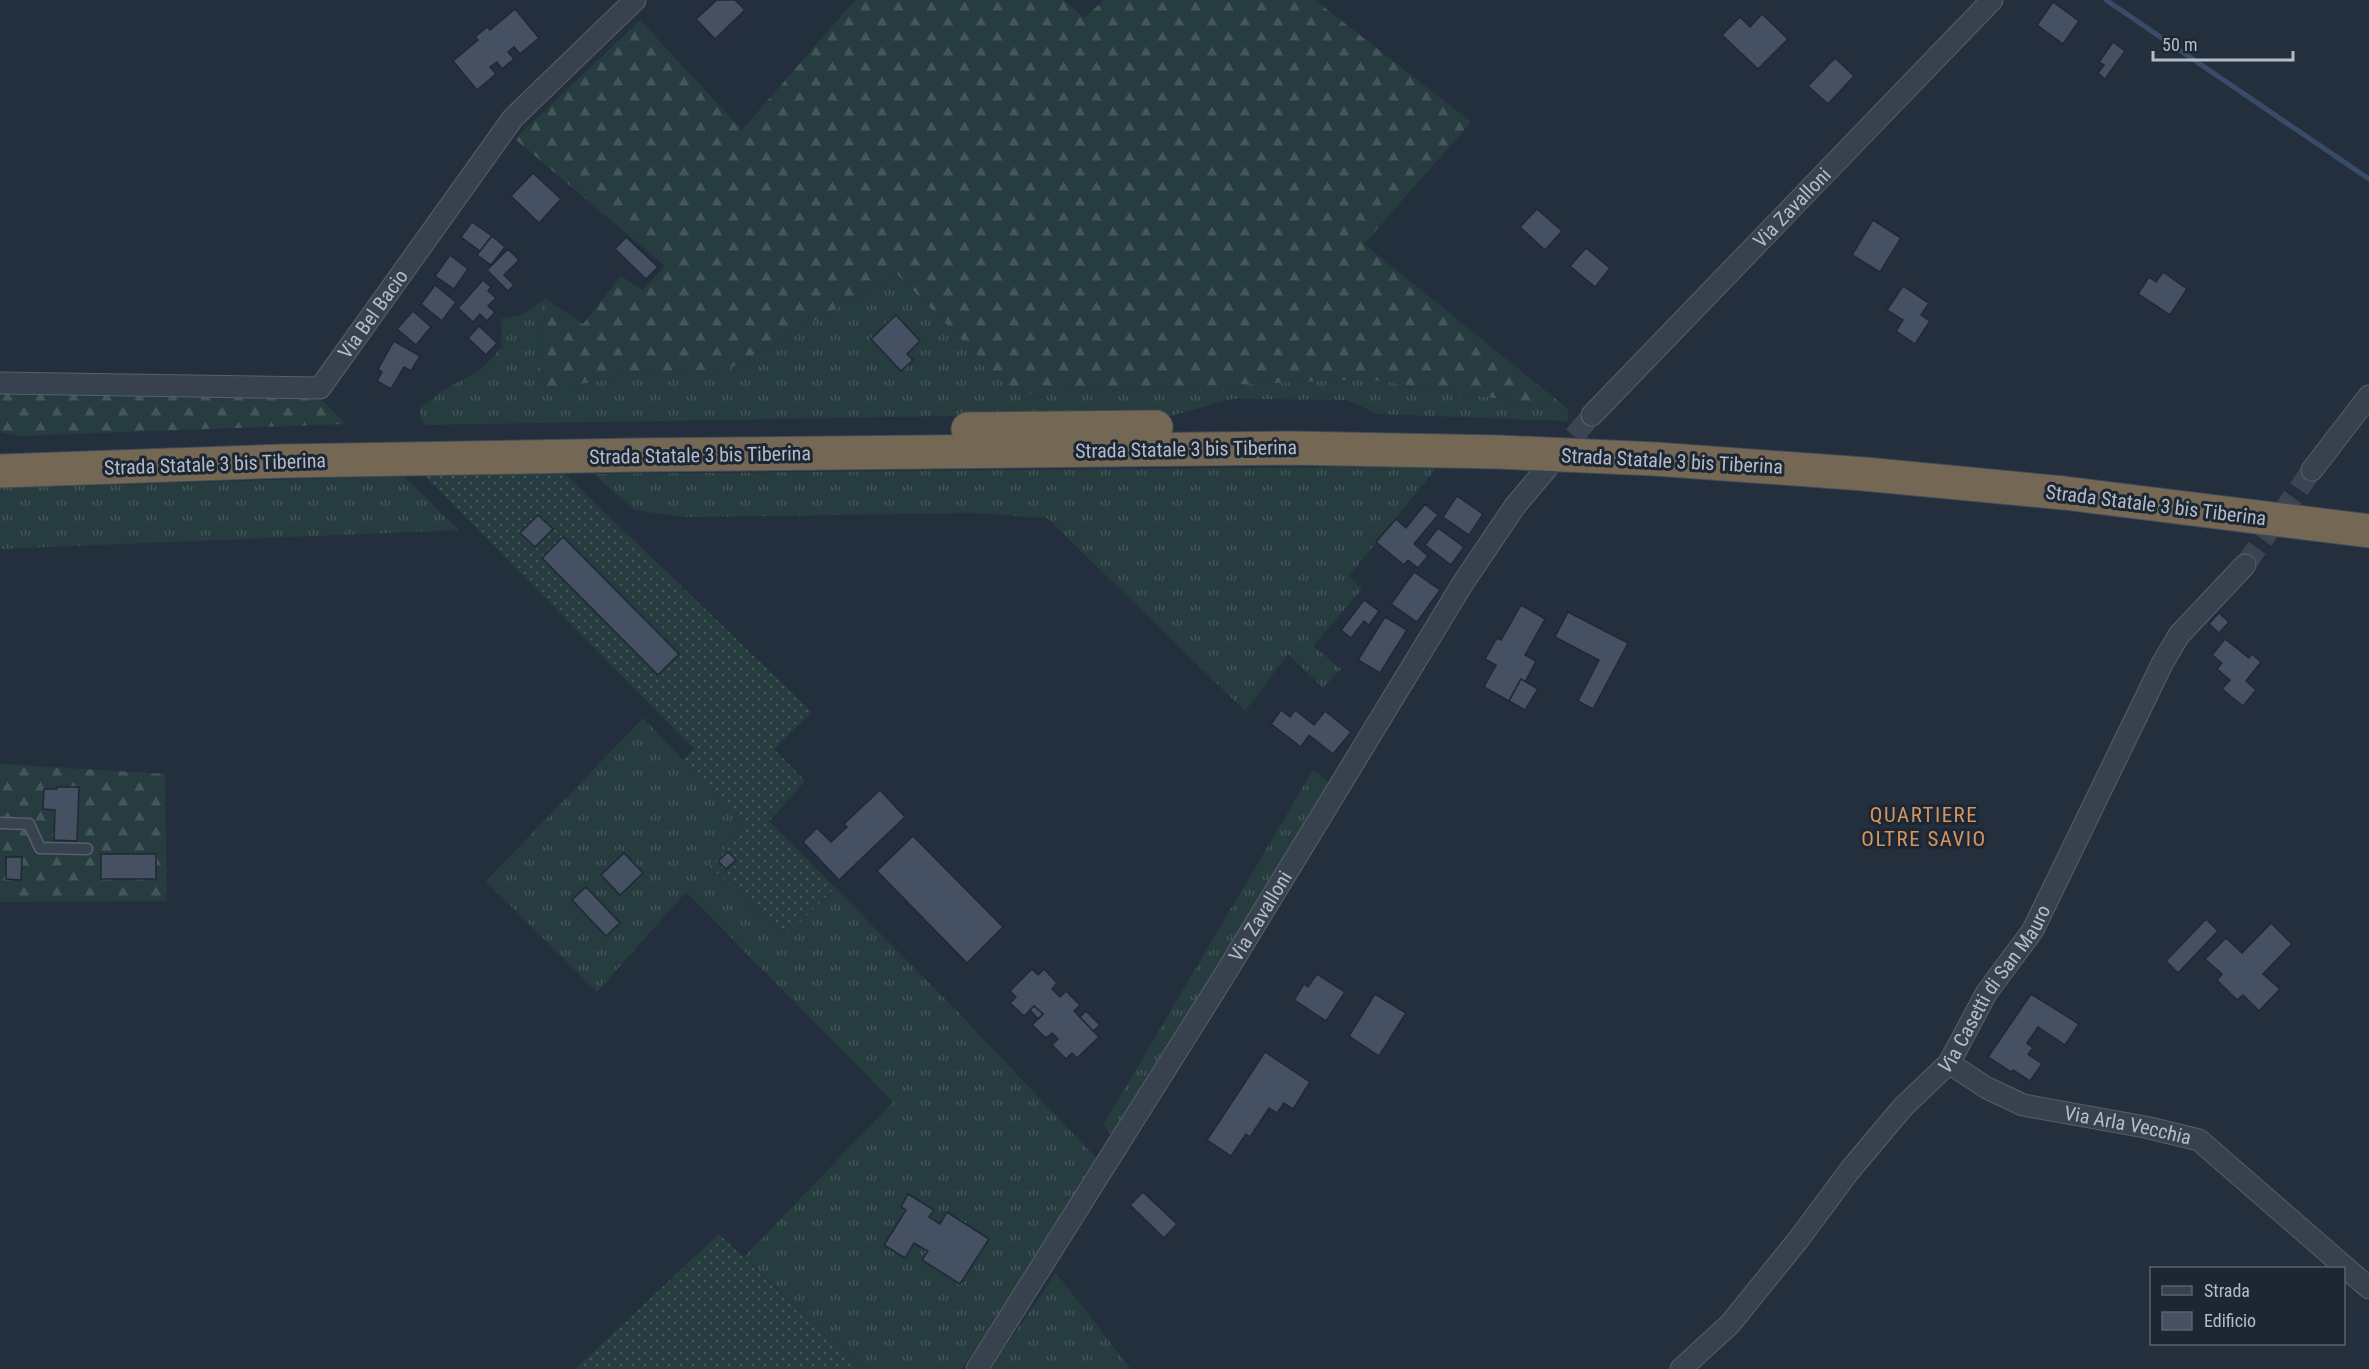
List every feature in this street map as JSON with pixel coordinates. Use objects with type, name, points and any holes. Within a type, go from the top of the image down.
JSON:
[{"type":"highway","name":"Strada Statale 3 bis Tiberina","points":[[635,445],[1107,427],[1289,426],[1514,430],[1659,437],[1867,452],[2068,472],[2369,509]]},
{"type":"highway","name":"Strada Statale 3 bis Tiberina","points":[[0,449],[285,450],[635,445],[1289,448],[1499,452],[1655,459],[1864,474],[2064,493],[2369,531]]},
{"type":"highway","name":"Strada Statale 3 bis Tiberina","points":[[0,471],[285,450]]},
{"type":"street","name":"Via Bel Bacio","points":[[0,383],[320,388],[513,117],[635,0]]},
{"type":"street","name":"Via Zavalloni","points":[[1592,415],[1992,0]]},
{"type":"street","points":[[2312,470],[2369,396]]},
{"type":"street","name":"Via Zavalloni","points":[[977,1369],[1222,979],[1463,583],[1515,506],[1547,468]]},
{"type":"street","name":"Via Casetti di San Mauro","points":[[1681,1369],[1730,1324],[1798,1240],[1850,1170],[1903,1107],[1949,1063],[1988,992],[2033,930],[2162,664],[2179,635],[2245,565]]},
{"type":"street","name":"Via Arla Vecchia","points":[[1949,1063],[1987,1088],[2023,1105],[2145,1127],[2199,1140],[2345,1267]]},
{"type":"street","name":"Via Arla Vecchia","points":[[2345,1267],[2369,1288]]},
{"type":"lane","points":[[0,823],[29,824],[40,848],[87,849]]},
{"type":"green space","points":[[855,0],[1064,0],[1084,18],[1104,0],[1315,0],[1471,122],[1364,244],[1568,409],[1367,379],[1015,394],[897,274],[727,370],[645,371],[571,386],[542,386],[538,369],[546,299],[583,324],[621,276],[643,290],[665,266],[515,139],[640,20],[742,130]]},
{"type":"green space","points":[[897,274],[1015,394],[1367,379],[1568,409],[1568,421],[1378,414],[1347,400],[1232,399],[1170,416],[1010,415],[424,425],[419,409],[443,390],[480,370],[502,347],[501,319],[519,316],[546,299],[538,369],[542,385],[571,386],[645,371],[728,370]]},
{"type":"green space","points":[[0,393],[318,396],[346,424],[18,436],[0,432]]},
{"type":"green space","points":[[1438,466],[1349,576],[1362,589],[1313,646],[1341,669],[1323,688],[1288,654],[1245,711],[1047,518],[972,513],[683,517],[634,510],[594,474]]},
{"type":"green space","points":[[564,473],[812,712],[774,749],[805,781],[769,821],[835,888],[785,936],[709,866],[745,825],[683,760],[694,749],[425,476]]},
{"type":"green space","points":[[404,476],[459,530],[0,549],[0,488]]},
{"type":"green space","points":[[643,718],[745,825],[709,867],[785,936],[835,888],[955,1009],[1098,1160],[962,1369],[861,1369],[744,1257],[893,1102],[686,892],[597,992],[486,881]]},
{"type":"green space","points":[[0,764],[165,774],[167,901],[0,902]]},
{"type":"green space","points":[[1313,770],[1330,784],[1114,1137],[1103,1125]]},
{"type":"green space","points":[[719,1234],[861,1369],[575,1369]]},
{"type":"green space","points":[[1056,1273],[1131,1369],[990,1369]]},
{"type":"building","points":[[717,0],[735,0],[745,10],[715,39],[696,19]]},
{"type":"building","points":[[2053,2],[2079,21],[2063,44],[2037,25]]},
{"type":"building","points":[[515,9],[539,38],[520,54],[514,47],[508,52],[514,59],[502,69],[497,62],[490,67],[496,74],[477,90],[453,61],[478,40],[475,37],[487,27],[490,30]]},
{"type":"building","points":[[1762,14],[1788,39],[1758,69],[1722,35],[1740,17],[1750,27]]},
{"type":"building","points":[[2113,42],[2125,51],[2105,79],[2098,73],[2104,65],[2099,62]]},
{"type":"building","points":[[1835,58],[1854,76],[1828,104],[1808,86]]},
{"type":"building","points":[[533,173],[561,199],[539,223],[511,196]]},
{"type":"building","points":[[1537,209],[1562,231],[1545,250],[1520,227]]},
{"type":"building","points":[[1873,220],[1901,238],[1880,272],[1852,255]]},
{"type":"building","points":[[472,222],[492,236],[480,251],[461,237]]},
{"type":"building","points":[[492,236],[505,247],[491,265],[477,255]]},
{"type":"building","points":[[626,237],[658,267],[646,279],[615,249]]},
{"type":"building","points":[[1586,248],[1610,268],[1595,287],[1570,266]]},
{"type":"building","points":[[508,249],[519,260],[504,275],[514,285],[508,291],[487,270]]},
{"type":"building","points":[[450,255],[468,269],[454,289],[435,276]]},
{"type":"building","points":[[2163,272],[2187,289],[2170,315],[2138,294],[2149,277],[2156,282]]},
{"type":"building","points":[[483,280],[491,287],[488,291],[496,298],[488,306],[495,312],[487,321],[480,314],[473,322],[458,308]]},
{"type":"building","points":[[435,285],[456,302],[442,321],[421,304]]},
{"type":"building","points":[[1903,286],[1929,303],[1921,315],[1930,321],[1915,344],[1896,331],[1903,320],[1887,310]]},
{"type":"building","points":[[413,311],[431,327],[416,345],[397,329]]},
{"type":"building","points":[[896,315],[920,341],[907,354],[913,360],[901,371],[871,339]]},
{"type":"building","points":[[479,326],[497,343],[486,355],[468,338]]},
{"type":"building","points":[[394,341],[420,356],[411,371],[404,367],[391,389],[377,381],[382,372],[378,369]]},
{"type":"building","points":[[1457,496],[1483,514],[1469,535],[1443,517]]},
{"type":"building","points":[[1425,504],[1438,515],[1414,544],[1428,556],[1418,568],[1408,560],[1404,565],[1376,542],[1396,519],[1406,528]]},
{"type":"building","points":[[538,515],[553,529],[535,547],[520,533]]},
{"type":"building","points":[[1438,528],[1464,547],[1451,565],[1425,545]]},
{"type":"building","points":[[563,537],[679,654],[658,675],[542,558]]},
{"type":"building","points":[[1414,572],[1440,590],[1417,622],[1391,604]]},
{"type":"building","points":[[1364,600],[1379,611],[1369,625],[1364,621],[1351,638],[1341,630]]},
{"type":"building","points":[[1521,605],[1545,619],[1525,655],[1536,661],[1525,682],[1521,679],[1509,701],[1484,687],[1496,665],[1485,659],[1497,638],[1501,640]]},
{"type":"building","points":[[1568,612],[1628,643],[1593,709],[1578,701],[1599,660],[1555,637]]},
{"type":"building","points":[[2219,613],[2229,622],[2219,633],[2209,624]]},
{"type":"building","points":[[1385,617],[1407,630],[1380,673],[1358,660]]},
{"type":"building","points":[[2225,639],[2249,658],[2252,654],[2261,662],[2246,681],[2256,690],[2243,706],[2222,689],[2230,680],[2217,669],[2222,663],[2212,655]]},
{"type":"building","points":[[1521,679],[1538,689],[1525,710],[1509,701]]},
{"type":"building","points":[[1281,710],[1290,717],[1295,710],[1314,725],[1325,711],[1351,732],[1333,754],[1309,735],[1301,747],[1271,724]]},
{"type":"building","points":[[57,787],[79,787],[77,841],[54,840],[55,810],[43,809],[44,789],[57,789]]},
{"type":"building","points":[[880,790],[905,817],[839,880],[803,842],[817,828],[831,842],[847,827],[844,824]]},
{"type":"building","points":[[913,836],[1003,927],[967,963],[877,871]]},
{"type":"building","points":[[728,852],[736,860],[726,869],[718,861]]},
{"type":"building","points":[[624,853],[643,873],[620,895],[601,875]]},
{"type":"building","points":[[101,854],[156,854],[156,879],[101,879]]},
{"type":"building","points":[[6,857],[22,857],[21,880],[6,879]]},
{"type":"building","points":[[586,887],[620,923],[606,936],[572,900]]},
{"type":"building","points":[[2206,919],[2218,931],[2178,973],[2166,961]]},
{"type":"building","points":[[2271,923],[2292,944],[2263,974],[2280,989],[2259,1011],[2243,995],[2237,1000],[2217,980],[2222,974],[2205,959],[2226,938],[2242,953]]},
{"type":"building","points":[[1032,969],[1038,975],[1044,969],[1057,983],[1052,989],[1060,997],[1066,991],[1080,1005],[1074,1011],[1099,1037],[1077,1058],[1072,1053],[1066,1059],[1052,1045],[1058,1039],[1052,1033],[1046,1038],[1032,1025],[1043,1014],[1034,1006],[1024,1016],[1010,1003],[1016,997],[1010,991]]},
{"type":"building","points":[[1317,974],[1345,992],[1326,1021],[1294,1000],[1304,984],[1308,987]]},
{"type":"building","points":[[1375,994],[1406,1013],[1379,1056],[1349,1036]]},
{"type":"building","points":[[2031,994],[2079,1024],[2065,1045],[2038,1027],[2027,1043],[2033,1048],[2028,1054],[2042,1064],[2030,1081],[1988,1057]]},
{"type":"building","points":[[1034,1006],[1043,1014],[1038,1019],[1030,1010]]},
{"type":"building","points":[[1086,1011],[1100,1025],[1093,1031],[1080,1017]]},
{"type":"building","points":[[1265,1052],[1310,1082],[1293,1109],[1284,1103],[1277,1113],[1269,1108],[1250,1137],[1246,1134],[1231,1156],[1207,1140]]},
{"type":"building","points":[[1143,1192],[1177,1224],[1164,1238],[1130,1205]]},
{"type":"building","points":[[908,1194],[934,1210],[929,1217],[940,1224],[947,1212],[989,1239],[960,1284],[922,1260],[928,1251],[914,1243],[905,1258],[884,1245],[906,1210],[901,1207]]},
{"type":"waterway","points":[[2106,0],[2369,179]]},
{"type":"tunnel","points":[[1554,460],[1592,415]]},
{"type":"tunnel","points":[[2245,565],[2312,470]]},
{"type":"district","name":"QUARTIERE OLTRE SAVIO","points":[[1924,827]]}]
